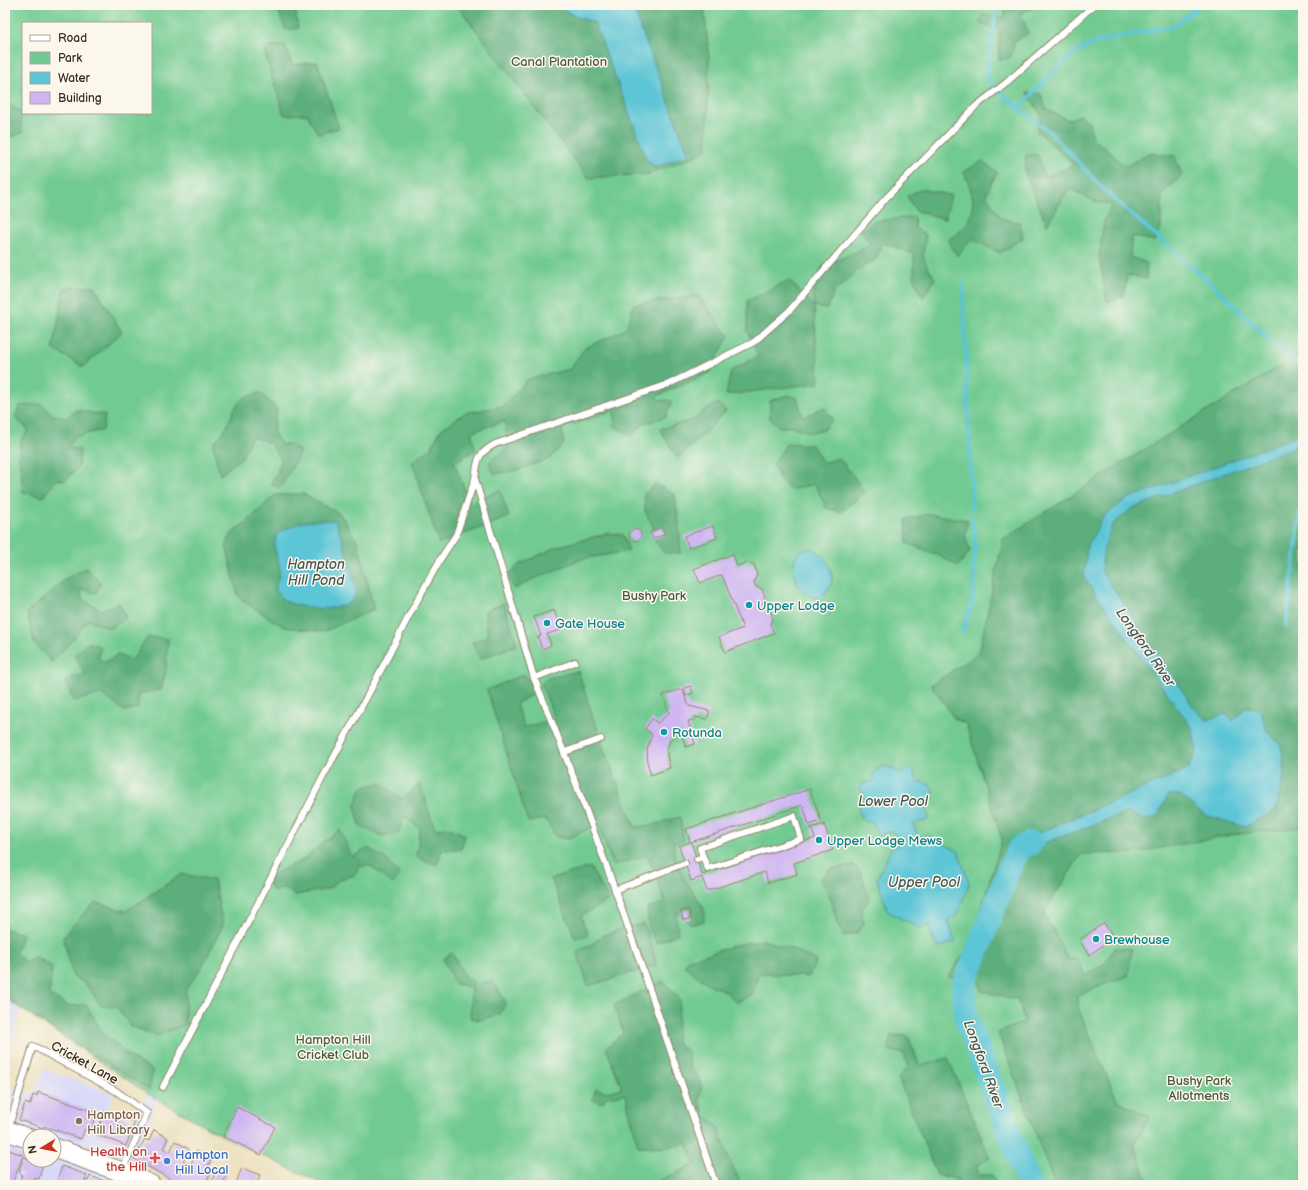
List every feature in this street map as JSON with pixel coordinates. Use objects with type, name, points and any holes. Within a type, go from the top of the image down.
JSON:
[{"type":"main road","points":[[6,1131],[22,1136]]},
{"type":"main road","points":[[62,1151],[122,1172],[151,1185]]},
{"type":"lane","points":[[163,1087],[323,777],[370,692],[412,610],[441,558],[456,535],[475,479],[479,459],[484,450],[495,444],[669,384],[754,342],[789,311],[886,198],[976,106],[1007,82],[1094,5]]},
{"type":"lane","points":[[475,479],[534,678],[565,752],[615,890],[716,1185]]},
{"type":"lane","points":[[534,678],[575,662]]},
{"type":"lane","points":[[565,752],[601,739]]},
{"type":"lane","points":[[794,816],[801,839],[708,869],[700,858],[700,848],[794,816]]},
{"type":"lane","points":[[615,890],[685,863]]},
{"type":"lane","name":"Cricket Lane","points":[[6,1131],[33,1046],[116,1091],[147,1113],[122,1172]]},
{"type":"shaded area","points":[[5,998],[21,1008],[11,1043],[8,1087],[34,1094],[44,1069],[114,1094],[108,1110],[133,1120],[148,1094],[158,1100],[122,1185],[5,1185]]},
{"type":"green space","name":"Bushy Park","points":[[5,5],[1303,5],[1303,1185],[324,1185],[223,1136],[153,1097],[5,998]]},
{"type":"green space","points":[[276,5],[295,5],[298,28],[286,30]]},
{"type":"green space","name":"Canal Plantation","points":[[457,5],[558,5],[575,16],[594,22],[647,160],[655,167],[688,155],[633,8],[635,5],[704,5],[709,59],[707,149],[693,157],[648,174],[588,178]]},
{"type":"green space","points":[[1006,5],[1033,5],[1034,7],[1021,13],[1028,33],[1015,41],[1010,58],[999,60],[999,30],[980,24],[983,14],[1004,18]]},
{"type":"green space","points":[[285,45],[292,65],[317,62],[339,128],[318,134],[307,114],[284,115],[263,48]]},
{"type":"green space","points":[[1027,93],[1041,94],[1046,109],[1068,120],[1080,115],[1089,122],[1093,139],[1109,151],[1125,167],[1149,153],[1175,156],[1182,175],[1162,195],[1161,228],[1154,241],[1132,236],[1130,257],[1147,263],[1146,279],[1127,275],[1124,296],[1107,302],[1099,257],[1104,221],[1112,205],[1096,202],[1069,188],[1047,225],[1025,173],[1026,155],[1038,155],[1044,177],[1054,174],[1074,164],[1037,131],[1041,115]]},
{"type":"green space","points":[[5,101],[21,112],[22,133],[5,139]]},
{"type":"green space","points":[[982,161],[997,172],[986,195],[1001,218],[1020,223],[1023,238],[1000,253],[972,239],[957,256],[948,240],[968,224],[973,208],[971,190],[964,172]]},
{"type":"green space","points":[[921,189],[951,195],[945,219],[916,211],[907,196]]},
{"type":"green space","points":[[914,217],[915,228],[926,235],[923,255],[926,264],[935,279],[923,298],[914,279],[914,254],[883,243],[875,260],[857,271],[834,292],[827,309],[814,306],[813,294],[822,267],[871,245],[862,231],[875,221]]},
{"type":"green space","points":[[789,280],[814,306],[819,383],[726,395],[731,371],[758,356],[747,331],[747,301]]},
{"type":"green space","points":[[94,286],[122,332],[83,367],[53,349],[64,288]]},
{"type":"green space","points":[[698,296],[729,336],[709,373],[657,396],[658,400],[672,401],[666,417],[645,423],[631,436],[615,426],[614,410],[562,428],[564,444],[549,459],[514,471],[494,474],[489,462],[508,448],[505,421],[471,432],[476,450],[454,462],[470,503],[500,490],[509,517],[439,544],[412,462],[431,449],[440,430],[465,413],[503,406],[528,379],[570,369],[585,348],[626,329],[634,304]]},
{"type":"green space","points":[[1303,352],[1303,625],[1301,640],[1303,649],[1303,827],[1231,835],[1134,853],[1081,854],[1044,913],[1068,959],[1076,958],[1086,976],[1106,962],[1114,948],[1132,949],[1128,976],[1077,995],[1079,1011],[1117,1100],[1150,1117],[1134,1143],[1144,1171],[1151,1185],[1055,1185],[998,1033],[1025,1021],[1017,999],[981,991],[978,978],[948,977],[967,949],[976,925],[1002,840],[966,724],[955,719],[931,685],[979,653],[1003,539],[1132,457]]},
{"type":"green space","points":[[261,393],[277,410],[273,432],[282,445],[289,444],[300,451],[281,487],[270,485],[278,471],[281,459],[270,443],[252,437],[242,457],[220,475],[213,444],[226,429],[235,408],[241,400]]},
{"type":"green space","points":[[787,395],[797,398],[803,417],[824,407],[833,420],[822,431],[809,432],[794,427],[779,427],[770,418],[770,401]]},
{"type":"green space","points":[[717,403],[726,411],[698,440],[677,458],[660,429],[693,420],[703,411]]},
{"type":"green space","points":[[42,404],[53,415],[66,418],[76,410],[105,415],[103,430],[74,437],[68,448],[80,449],[79,466],[65,481],[57,479],[43,497],[23,492],[19,457],[21,440],[29,430],[15,418],[19,406]]},
{"type":"green space","points":[[787,443],[812,445],[823,463],[839,458],[855,478],[864,493],[841,512],[826,508],[815,484],[790,490],[780,479],[773,465]]},
{"type":"green space","points":[[656,484],[675,495],[681,553],[664,553],[655,540],[654,529],[645,511],[644,494]]},
{"type":"green space","points":[[303,494],[340,514],[358,542],[374,609],[323,632],[284,627],[249,605],[238,596],[226,545],[232,533],[250,519],[275,495]]},
{"type":"green space","points":[[929,514],[968,520],[965,535],[970,551],[958,566],[938,555],[907,543],[906,519]]},
{"type":"green space","points":[[609,533],[623,535],[629,551],[582,559],[538,577],[514,589],[508,575],[520,564],[559,546]]},
{"type":"green space","points":[[86,568],[101,583],[96,593],[81,589],[82,600],[101,610],[119,603],[126,618],[110,628],[88,620],[52,662],[35,645],[27,613],[67,578]]},
{"type":"green space","points":[[504,603],[517,645],[480,659],[472,642],[488,637],[485,611]]},
{"type":"green space","points":[[148,637],[168,639],[166,670],[161,690],[138,694],[138,708],[124,711],[101,694],[74,701],[65,682],[73,676],[86,675],[74,655],[89,642],[101,647],[98,658],[104,662],[118,655],[132,660]]},
{"type":"green space","points":[[578,671],[603,747],[635,827],[655,824],[680,817],[684,841],[674,843],[674,853],[682,875],[704,909],[704,921],[691,925],[680,913],[676,914],[678,934],[656,943],[649,929],[647,909],[665,902],[647,855],[613,866],[598,824],[567,839],[556,837],[546,819],[528,822],[487,690],[524,674],[536,692],[516,704],[524,727],[555,719],[541,684],[547,678]]},
{"type":"green space","points":[[380,783],[402,799],[420,784],[435,829],[450,828],[465,835],[461,849],[442,850],[437,865],[416,857],[420,829],[404,816],[398,834],[381,836],[360,826],[355,806],[362,787]]},
{"type":"green space","points":[[340,830],[352,857],[368,848],[387,860],[399,875],[393,884],[371,866],[360,866],[355,875],[340,879],[329,889],[295,895],[284,888],[274,892],[267,882],[270,876],[305,859],[318,846]]},
{"type":"green space","points":[[854,865],[861,873],[870,901],[861,910],[864,923],[857,933],[844,936],[837,923],[832,902],[821,879],[830,869]]},
{"type":"green space","points":[[590,867],[609,900],[581,916],[588,935],[575,938],[551,879]]},
{"type":"green space","points":[[182,874],[214,880],[223,925],[202,967],[186,989],[185,1025],[156,1036],[130,1026],[117,1007],[101,1006],[86,984],[73,977],[63,937],[95,902],[126,911]]},
{"type":"green space","points":[[644,924],[657,965],[588,986],[577,952],[592,944],[602,936],[623,928]]},
{"type":"green space","points":[[5,929],[23,934],[15,953],[25,962],[34,956],[52,967],[49,995],[69,1006],[86,1005],[103,1033],[130,1057],[153,1071],[149,1090],[5,998]]},
{"type":"green space","points":[[762,940],[793,949],[817,961],[808,977],[759,973],[752,995],[737,1002],[725,991],[708,984],[684,966],[689,959],[732,946]]},
{"type":"green space","points":[[452,953],[465,977],[476,984],[493,980],[506,1003],[500,1014],[480,1020],[470,1018],[471,987],[455,984],[443,959]]},
{"type":"green space","points":[[663,981],[680,999],[676,1038],[678,1045],[688,1052],[689,1065],[702,1083],[699,1101],[704,1115],[718,1126],[729,1159],[742,1185],[656,1185],[656,1182],[695,1164],[687,1143],[664,1148],[638,1146],[625,1094],[607,1097],[602,1103],[592,1099],[596,1089],[607,1092],[622,1088],[606,1048],[623,1033],[614,1005]]},
{"type":"green space","points":[[891,1035],[908,1036],[920,1066],[948,1058],[990,1158],[976,1166],[979,1175],[992,1175],[996,1185],[950,1185],[959,1180],[937,1175],[898,1078],[908,1068],[904,1054],[888,1050]]},
{"type":"water","points":[[558,5],[635,5],[633,8],[689,155],[655,167],[647,160],[594,22],[579,18]]},
{"type":"water","points":[[1303,434],[1303,444],[1133,508],[1112,525],[1103,552],[1102,572],[1194,708],[1206,720],[1226,714],[1233,721],[1246,707],[1260,709],[1267,732],[1281,745],[1285,771],[1276,810],[1245,827],[1205,815],[1180,795],[1168,795],[1157,817],[1144,820],[1128,812],[1026,850],[1018,871],[1010,866],[1005,859],[1013,844],[1188,769],[1197,751],[1192,728],[1084,578],[1087,546],[1105,515],[1127,499]]},
{"type":"water","name":"Hampton Hill Pond","points":[[335,520],[356,587],[356,593],[352,600],[344,605],[334,608],[308,608],[286,602],[280,597],[276,590],[280,573],[275,548],[278,533],[299,523]]},
{"type":"water","points":[[811,548],[823,556],[832,573],[832,581],[828,590],[822,597],[814,598],[807,594],[798,584],[795,577],[793,564],[795,557],[800,551]]},
{"type":"water","name":"Upper Pool","points":[[886,766],[892,768],[898,773],[913,768],[917,783],[922,781],[930,785],[934,793],[932,801],[925,806],[929,819],[913,824],[919,837],[926,835],[958,851],[969,883],[957,916],[948,920],[955,942],[937,948],[928,925],[920,928],[888,912],[877,879],[892,847],[899,845],[893,831],[878,836],[873,822],[863,820],[859,809],[859,805],[865,801],[860,785],[874,781],[873,773],[879,768]]},
{"type":"building","points":[[713,526],[717,538],[689,548],[684,536]]},
{"type":"building","points":[[662,527],[665,534],[653,539],[650,532]]},
{"type":"building","points":[[635,529],[639,531],[641,535],[639,539],[635,541],[631,539],[629,535],[631,531]]},
{"type":"building","name":"Upper Lodge","points":[[733,554],[737,566],[747,562],[754,564],[757,574],[754,582],[756,587],[762,589],[765,597],[763,603],[765,608],[770,610],[773,619],[770,624],[774,633],[725,652],[719,637],[743,628],[722,575],[700,583],[694,569]]},
{"type":"building","name":"Gate House","points":[[554,610],[561,630],[547,634],[551,645],[542,649],[538,637],[541,636],[534,617]]},
{"type":"building","points":[[691,686],[693,693],[686,696],[684,688]]},
{"type":"building","name":"Rotunda","points":[[682,689],[689,706],[710,711],[707,719],[695,717],[695,720],[688,721],[695,744],[686,747],[680,730],[670,740],[667,748],[670,768],[651,775],[648,766],[647,750],[652,734],[645,729],[652,719],[658,723],[669,713],[663,695]]},
{"type":"building","name":"Upper Lodge Mews","points":[[810,789],[821,821],[809,825],[803,805],[691,842],[702,875],[815,838],[811,828],[824,824],[833,850],[794,863],[797,874],[768,883],[765,872],[707,891],[702,877],[691,881],[679,846],[690,842],[686,829]]},
{"type":"building","points":[[689,910],[691,919],[683,920],[681,911]]},
{"type":"building","name":"Brewhouse","points":[[1104,923],[1114,938],[1089,955],[1079,940]]},
{"type":"building","points":[[5,1069],[10,1071],[6,1095],[5,1095]]},
{"type":"building","points":[[38,1092],[97,1113],[91,1131],[85,1129],[81,1139],[62,1132],[62,1128],[50,1128],[44,1126],[43,1128],[19,1120],[25,1103],[30,1105],[33,1095],[37,1096]]},
{"type":"building","points":[[237,1107],[275,1127],[261,1155],[223,1136]]},
{"type":"building","points":[[105,1111],[135,1122],[126,1146],[96,1134]]},
{"type":"building","points":[[154,1130],[168,1138],[163,1148],[166,1150],[170,1152],[175,1141],[189,1149],[183,1161],[187,1163],[191,1164],[196,1151],[212,1157],[206,1171],[210,1173],[207,1181],[212,1183],[216,1169],[227,1173],[224,1181],[234,1185],[181,1185],[134,1159],[145,1139],[149,1141]]},
{"type":"building","points":[[5,1149],[22,1155],[22,1158],[12,1185],[5,1185]]},
{"type":"building","points":[[22,1163],[22,1168],[42,1168],[39,1179],[35,1178],[33,1185],[20,1181],[22,1174],[19,1172]]},
{"type":"building","points":[[62,1166],[87,1175],[85,1180],[88,1181],[90,1176],[116,1185],[55,1185]]},
{"type":"building","points":[[242,1168],[260,1175],[256,1185],[235,1185]]},
{"type":"waterway","points":[[997,5],[987,72],[992,85],[1019,108],[1051,74],[1076,52],[1096,42],[1176,25],[1200,5]]},
{"type":"waterway","points":[[1019,108],[1052,134],[1105,191],[1225,296],[1269,340],[1303,366]]},
{"type":"waterway","points":[[963,284],[972,509]]},
{"type":"waterway","points":[[1286,626],[1303,491]]},
{"type":"waterway","points":[[962,633],[973,600],[975,542],[972,516]]},
{"type":"waterway","name":"Longford River","points":[[1029,1185],[967,1021],[963,988],[1010,866],[1020,848],[1031,843]]},
{"type":"place","name":"Upper Lodge","points":[[749,605]]},
{"type":"place","name":"Gate House","points":[[547,623]]},
{"type":"place","name":"Rotunda","points":[[664,732]]},
{"type":"place","name":"Upper Lodge Mews","points":[[819,840]]},
{"type":"place","name":"Brewhouse","points":[[1096,939]]},
{"type":"place","name":"Hampton Hill Library","points":[[79,1121]]},
{"type":"place","name":"Health on the Hill","points":[[155,1158]]},
{"type":"place","name":"Hampton Hill Local","points":[[167,1161]]},
{"type":"water label","name":"Lower Pool","points":[[893,801]]},
{"type":"park label","name":"Hampton Hill Cricket Club","points":[[333,1046]]},
{"type":"park label","name":"Bushy Park Allotments","points":[[1199,1088]]}]
